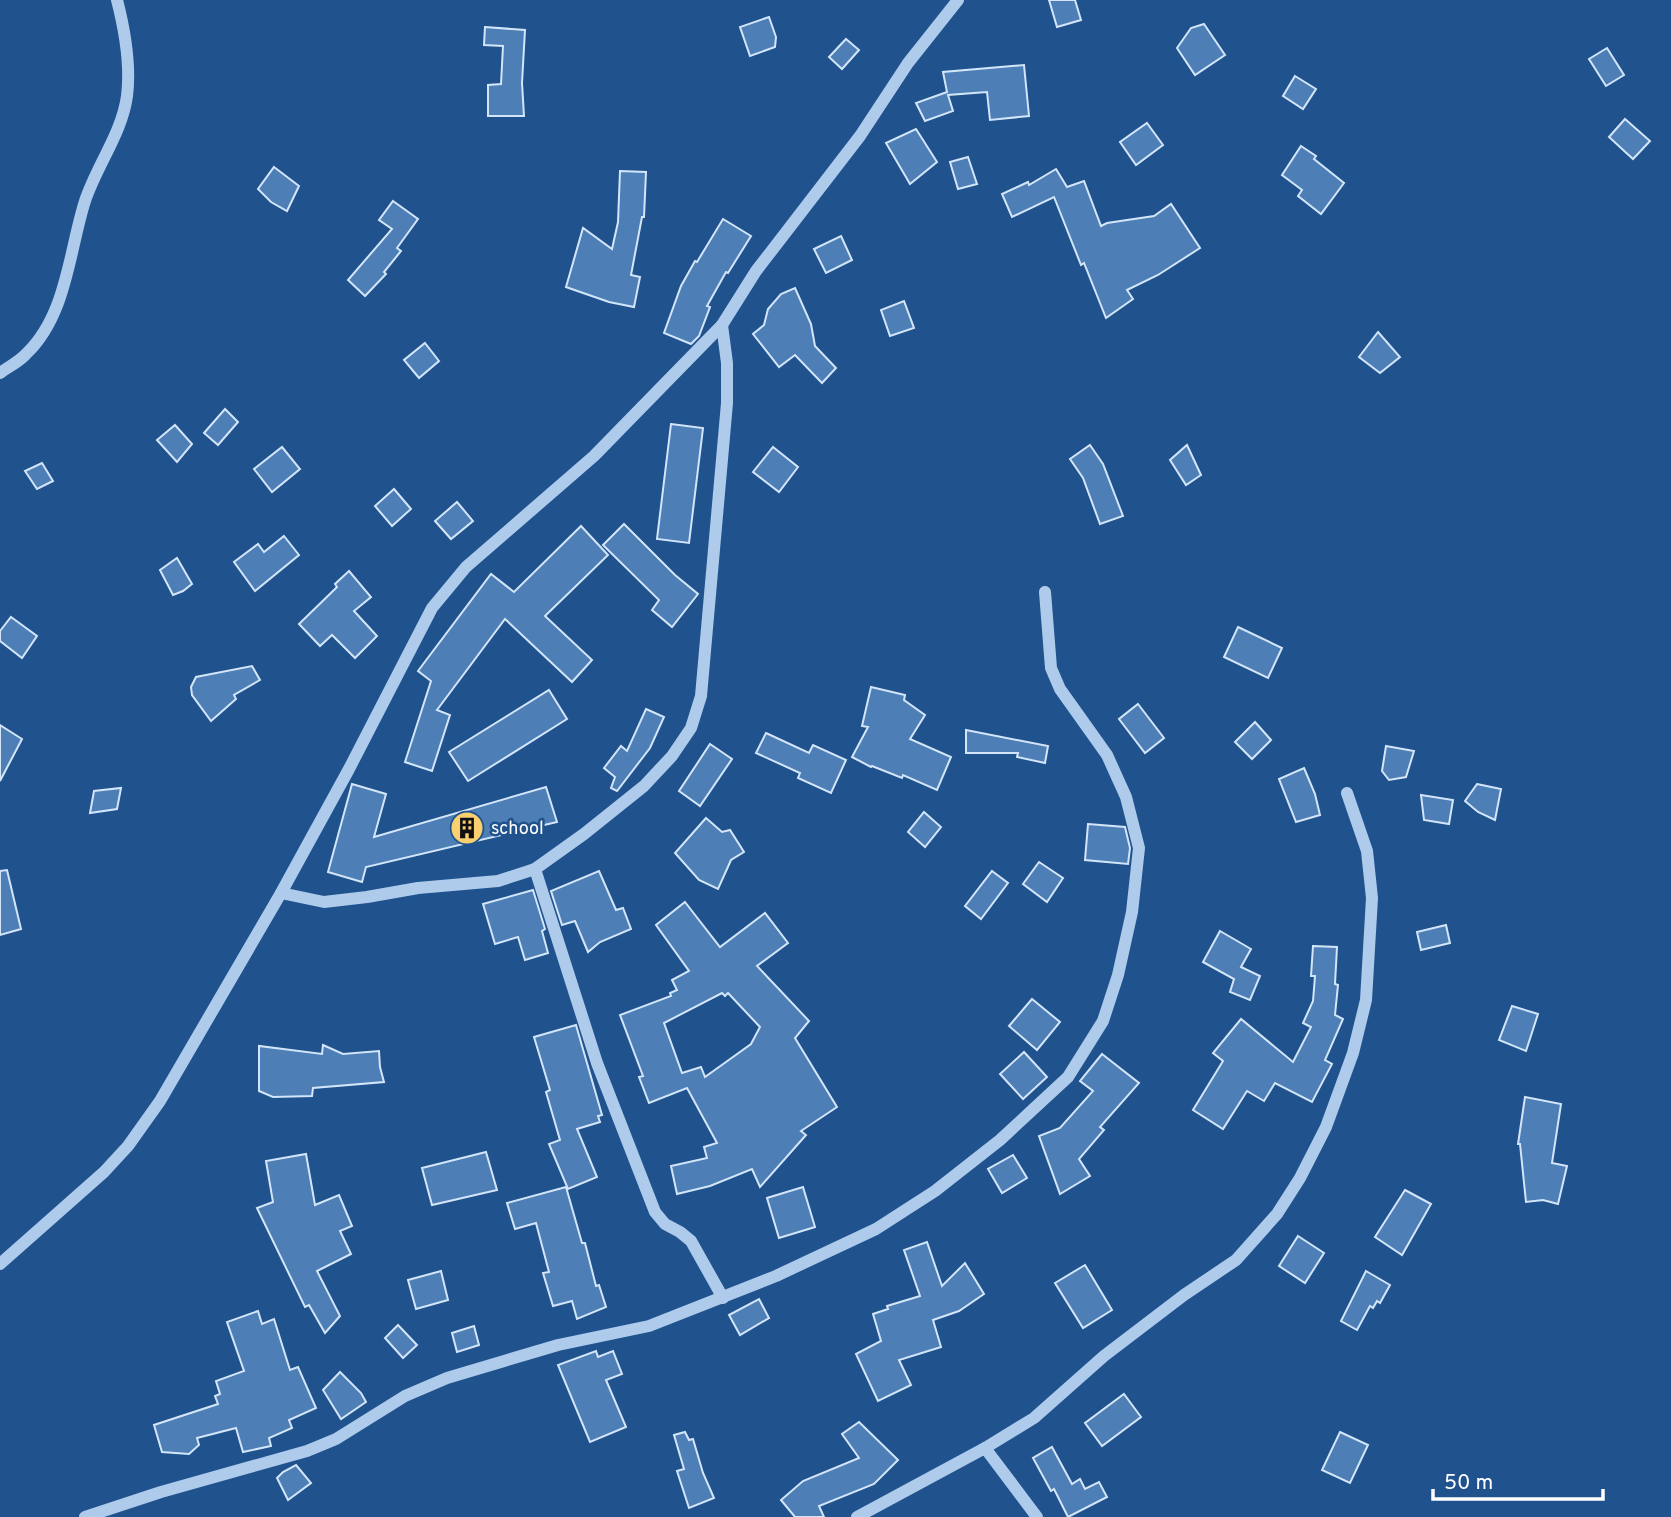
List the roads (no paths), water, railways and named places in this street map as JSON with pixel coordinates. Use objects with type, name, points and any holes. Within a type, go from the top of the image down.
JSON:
[{"type":"street","points":[[0,373],[26,355],[41,337],[53,315],[86,200],[118,128],[127,97],[127,60],[124,28],[117,0]]},
{"type":"street","points":[[0,1264],[104,1172],[128,1146],[160,1101],[281,893],[432,608],[466,567],[594,456],[722,325],[756,271],[860,136],[908,63],[958,0]]},
{"type":"street","points":[[281,893],[324,902],[418,888],[498,881],[535,869],[644,786],[672,756],[691,728],[701,696],[727,403],[727,363],[722,325]]},
{"type":"street","points":[[85,1517],[161,1492],[307,1451],[335,1439],[405,1396],[447,1378],[558,1345],[649,1325],[723,1298],[876,1229],[935,1191],[1000,1140],[1068,1077],[1103,1021],[1118,975],[1132,912],[1139,848],[1126,797],[1107,755],[1060,690],[1051,668],[1045,592]]},
{"type":"street","points":[[858,1517],[985,1448],[1034,1418],[1104,1356],[1184,1295],[1236,1260],[1277,1214],[1300,1178],[1326,1127],[1353,1053],[1366,1000],[1372,898],[1367,851],[1347,793]]},
{"type":"street","points":[[535,869],[597,1063],[654,1212],[665,1224],[691,1241],[723,1298]]},
{"type":"street","points":[[985,1448],[1037,1517]]},
{"type":"place","name":"school","points":[[467,828]]}]
